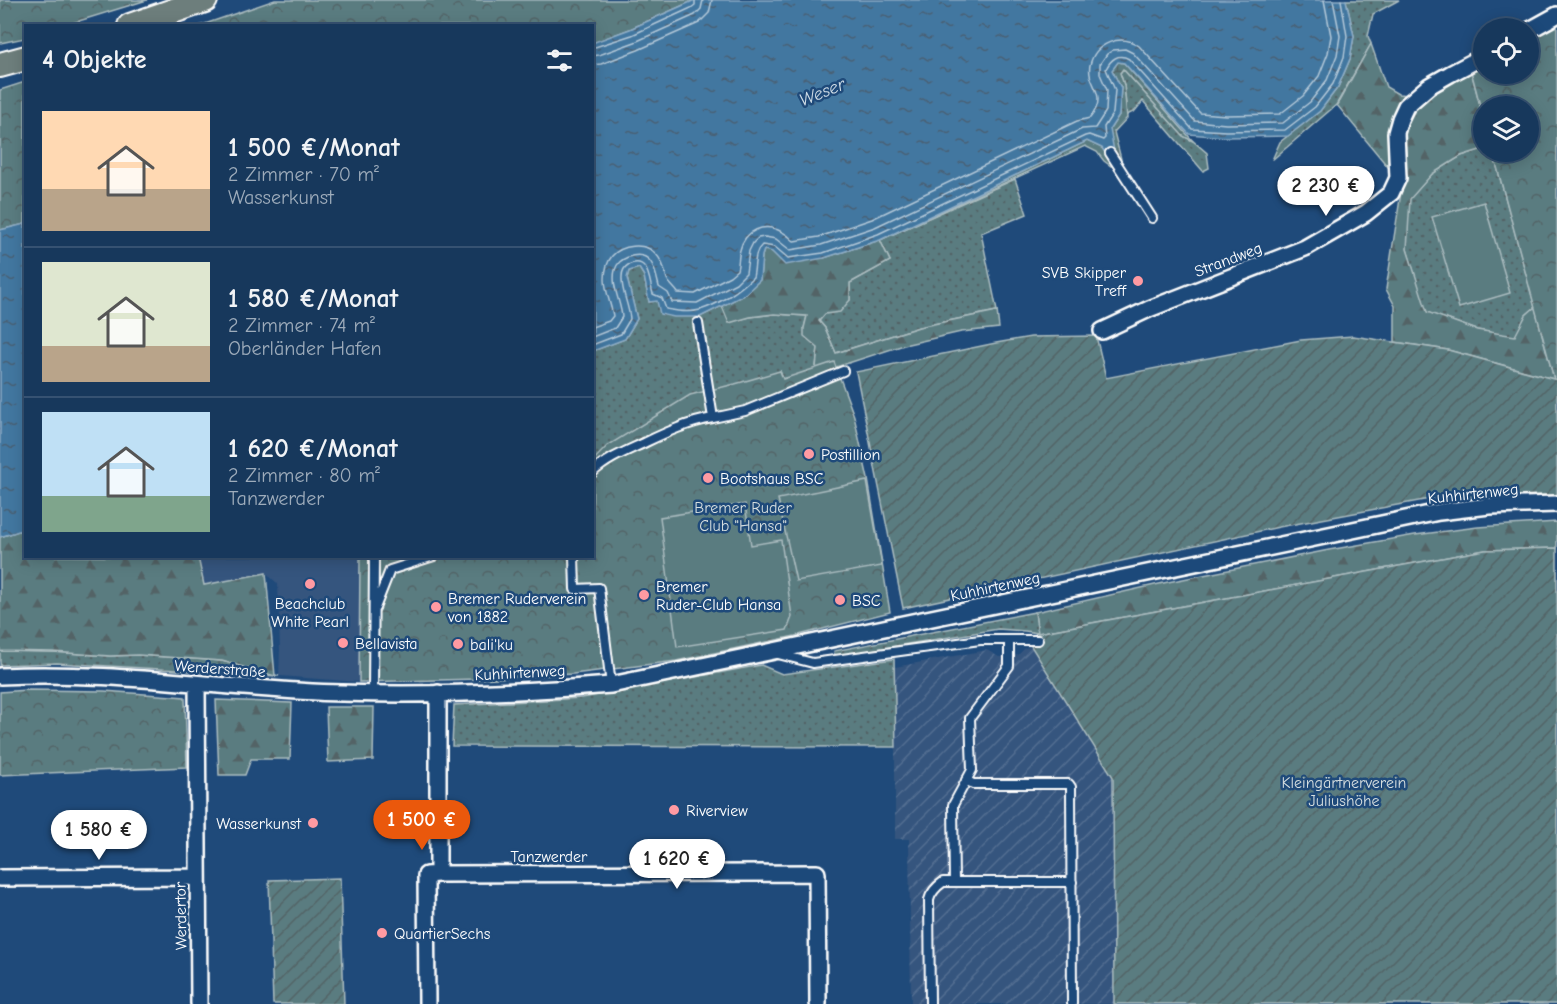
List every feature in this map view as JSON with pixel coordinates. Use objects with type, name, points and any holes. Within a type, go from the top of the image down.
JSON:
[{"type":"main road","points":[[136,24],[205,0]]},
{"type":"main road","points":[[0,65],[24,59]]},
{"type":"street","points":[[1539,25],[1557,15]]},
{"type":"street","name":"Strandweg","points":[[1102,331],[1149,309],[1305,248],[1366,213],[1391,193],[1398,178],[1396,133],[1406,106],[1430,86],[1473,62]]},
{"type":"street","name":"Kuhhirtenweg","points":[[438,693],[526,691],[611,685],[1439,512],[1489,506],[1557,504]]},
{"type":"street","name":"Werderstraße","points":[[0,676],[62,676],[341,693],[438,693]]},
{"type":"street","name":"Werdertor","points":[[197,684],[199,1004]]},
{"type":"street","points":[[426,1004],[426,875],[438,874],[438,693]]},
{"type":"street","name":"Tanzwerder","points":[[438,874],[817,873],[818,1004]]},
{"type":"street","points":[[0,878],[198,877]]},
{"type":"lane","points":[[1110,153],[1152,218]]},
{"type":"lane","points":[[698,323],[713,418]]},
{"type":"lane","points":[[594,471],[613,457],[672,430],[745,411],[843,371]]},
{"type":"lane","points":[[373,693],[374,558]]},
{"type":"lane","points":[[373,612],[390,570],[428,558]]},
{"type":"lane","points":[[574,558],[575,589],[599,588],[611,685]]},
{"type":"lane","points":[[772,652],[813,663],[980,640],[1038,640]]},
{"type":"lane","points":[[954,882],[953,805],[972,770],[970,718],[1010,666],[1009,640]]},
{"type":"lane","points":[[966,780],[973,784],[1069,784],[1071,787],[1072,1004]]},
{"type":"lane","points":[[930,1004],[929,900],[938,885],[943,882],[1072,882]]},
{"type":"shaded area","points":[[198,558],[360,558],[359,682],[279,676],[278,584],[266,573],[204,585]]},
{"type":"shaded area","points":[[1031,646],[1113,777],[1114,1004],[911,1004],[909,839],[895,839],[895,667],[987,650],[999,657],[1018,655]]},
{"type":"green space","points":[[0,0],[147,0],[69,24],[24,24],[24,38],[0,43]]},
{"type":"green space","points":[[275,0],[695,0],[594,43],[594,24],[205,24]]},
{"type":"green space","points":[[1346,0],[1399,0],[1373,14],[1368,36],[1371,44],[1336,105],[1272,160],[1280,142],[1320,111],[1338,87],[1350,59],[1354,36]]},
{"type":"green space","points":[[1557,18],[1557,380],[1554,379],[1496,162],[1539,162],[1539,96],[1478,96],[1474,84],[1539,84],[1539,30]]},
{"type":"green space","points":[[1371,44],[1386,87],[1398,94],[1409,95],[1397,111],[1389,128],[1388,167],[1337,105]]},
{"type":"green space","points":[[1118,62],[1124,63],[1193,141],[1183,136],[1123,69],[1120,73],[1124,85],[1127,118],[1114,132],[1121,159],[1111,166],[1097,152],[1085,146],[880,240],[1087,141],[1102,148],[1107,155],[1111,143],[1110,129],[1119,115],[1121,88],[1112,70]]},
{"type":"green space","points":[[1470,67],[1478,96],[1473,96],[1473,152],[1461,156],[1432,174],[1410,199],[1407,249],[1427,312],[1477,330],[1515,336],[1526,315],[1535,307],[1554,379],[1448,350],[1395,342],[1395,306],[1386,289],[1402,186],[1402,132],[1419,104],[1445,82]]},
{"type":"green space","points":[[1123,69],[1183,136],[1207,153],[1209,168],[1203,171],[1143,101],[1135,111],[1127,115],[1124,85],[1120,73]]},
{"type":"green space","points":[[24,82],[24,224],[0,230],[0,90]]},
{"type":"green space","points":[[1473,152],[1473,162],[1496,162],[1535,307],[1526,315],[1516,337],[1477,330],[1426,312],[1407,249],[1409,199],[1432,174],[1461,156]]},
{"type":"green space","points":[[1015,179],[1027,214],[981,233],[997,311],[919,327],[836,353],[825,328],[819,321],[825,314],[850,300],[850,283],[890,261],[880,240]]},
{"type":"green space","points":[[1484,202],[1510,293],[1459,308],[1432,217]]},
{"type":"green space","points":[[880,240],[890,261],[850,283],[850,300],[840,312],[825,314],[819,321],[825,328],[836,353],[919,327],[997,311],[999,328],[961,332],[904,345],[833,368],[815,377],[818,348],[804,336],[807,316],[774,314],[729,323],[722,306],[744,295],[760,280],[764,250],[824,258]]},
{"type":"green space","points":[[639,268],[644,276],[649,302],[657,301],[700,317],[722,306],[729,322],[774,314],[807,316],[804,328],[818,347],[815,377],[783,379],[780,371],[594,519],[594,351],[625,339],[637,319],[627,278],[629,271]]},
{"type":"green space","points":[[1096,336],[1106,378],[1301,340],[1353,336],[1448,350],[1557,380],[1557,495],[1424,500],[1279,527],[903,608],[856,372],[1031,337]]},
{"type":"green space","name":"Bremer Ruder Club \"Hansa\"","points":[[834,362],[854,416],[868,479],[890,612],[795,636],[676,661],[573,674],[359,682],[360,558],[594,558],[594,460],[607,446],[690,395],[780,371],[783,379]]},
{"type":"green space","points":[[867,481],[882,566],[796,581],[778,499]]},
{"type":"green space","points":[[745,504],[751,545],[781,540],[792,617],[787,630],[677,647],[660,517]]},
{"type":"green space","points":[[1557,522],[1557,548],[1485,550],[1038,633],[1035,612],[1168,582],[1415,535],[1478,527]]},
{"type":"green space","points":[[24,529],[24,558],[198,558],[204,585],[266,573],[275,676],[222,661],[138,655],[110,656],[0,651],[0,537]]},
{"type":"green space","name":"Kleingärtnerverein Juliushöhe","points":[[1557,548],[1557,1004],[1114,1004],[1113,777],[1031,646],[1038,633],[1485,550]]},
{"type":"green space","points":[[1035,612],[1038,633],[998,629],[835,656],[834,651]]},
{"type":"green space","points":[[0,651],[110,656],[138,655],[222,661],[279,676],[57,663],[0,665]]},
{"type":"green space","points":[[894,659],[896,747],[452,746],[454,705],[582,698],[761,665],[782,674]]},
{"type":"green space","points":[[104,691],[185,697],[187,767],[0,775],[0,692]]},
{"type":"green space","points":[[216,700],[292,703],[290,759],[251,759],[245,775],[219,775]]},
{"type":"green space","points":[[326,707],[374,707],[373,760],[328,762]]},
{"type":"green space","points":[[340,878],[344,1004],[273,1004],[269,880]]},
{"type":"water","name":"Weser","points":[[695,0],[1346,0],[1354,36],[1350,59],[1338,87],[1320,111],[1288,136],[1225,137],[1189,134],[1124,63],[1118,62],[1112,70],[1121,88],[1119,115],[1110,129],[1114,151],[1107,155],[1102,148],[1087,141],[880,240],[824,258],[785,265],[772,252],[764,250],[760,280],[744,295],[700,317],[674,317],[660,314],[657,301],[649,302],[644,276],[639,268],[629,271],[627,278],[637,319],[625,339],[594,351],[594,42]]},
{"type":"water","points":[[24,224],[24,529],[0,537],[0,230]]},
{"type":"place","name":"SVB Skipper Treff","points":[[1138,281]]},
{"type":"place","name":"Postillion","points":[[809,454]]},
{"type":"place","name":"Bootshaus BSC","points":[[708,478]]},
{"type":"place","name":"Beachclub White Pearl","points":[[310,584]]},
{"type":"place","name":"Bremer Ruder-Club Hansa","points":[[644,595]]},
{"type":"place","name":"BSC","points":[[840,600]]},
{"type":"place","name":"Bremer Ruderverein von 1882","points":[[436,607]]},
{"type":"place","name":"Bellavista","points":[[343,643]]},
{"type":"place","name":"bali'ku","points":[[458,644]]},
{"type":"place","name":"Riverview","points":[[674,810]]},
{"type":"place","name":"Wasserkunst","points":[[313,823]]},
{"type":"place","name":"QuartierSechs","points":[[382,933]]}]
